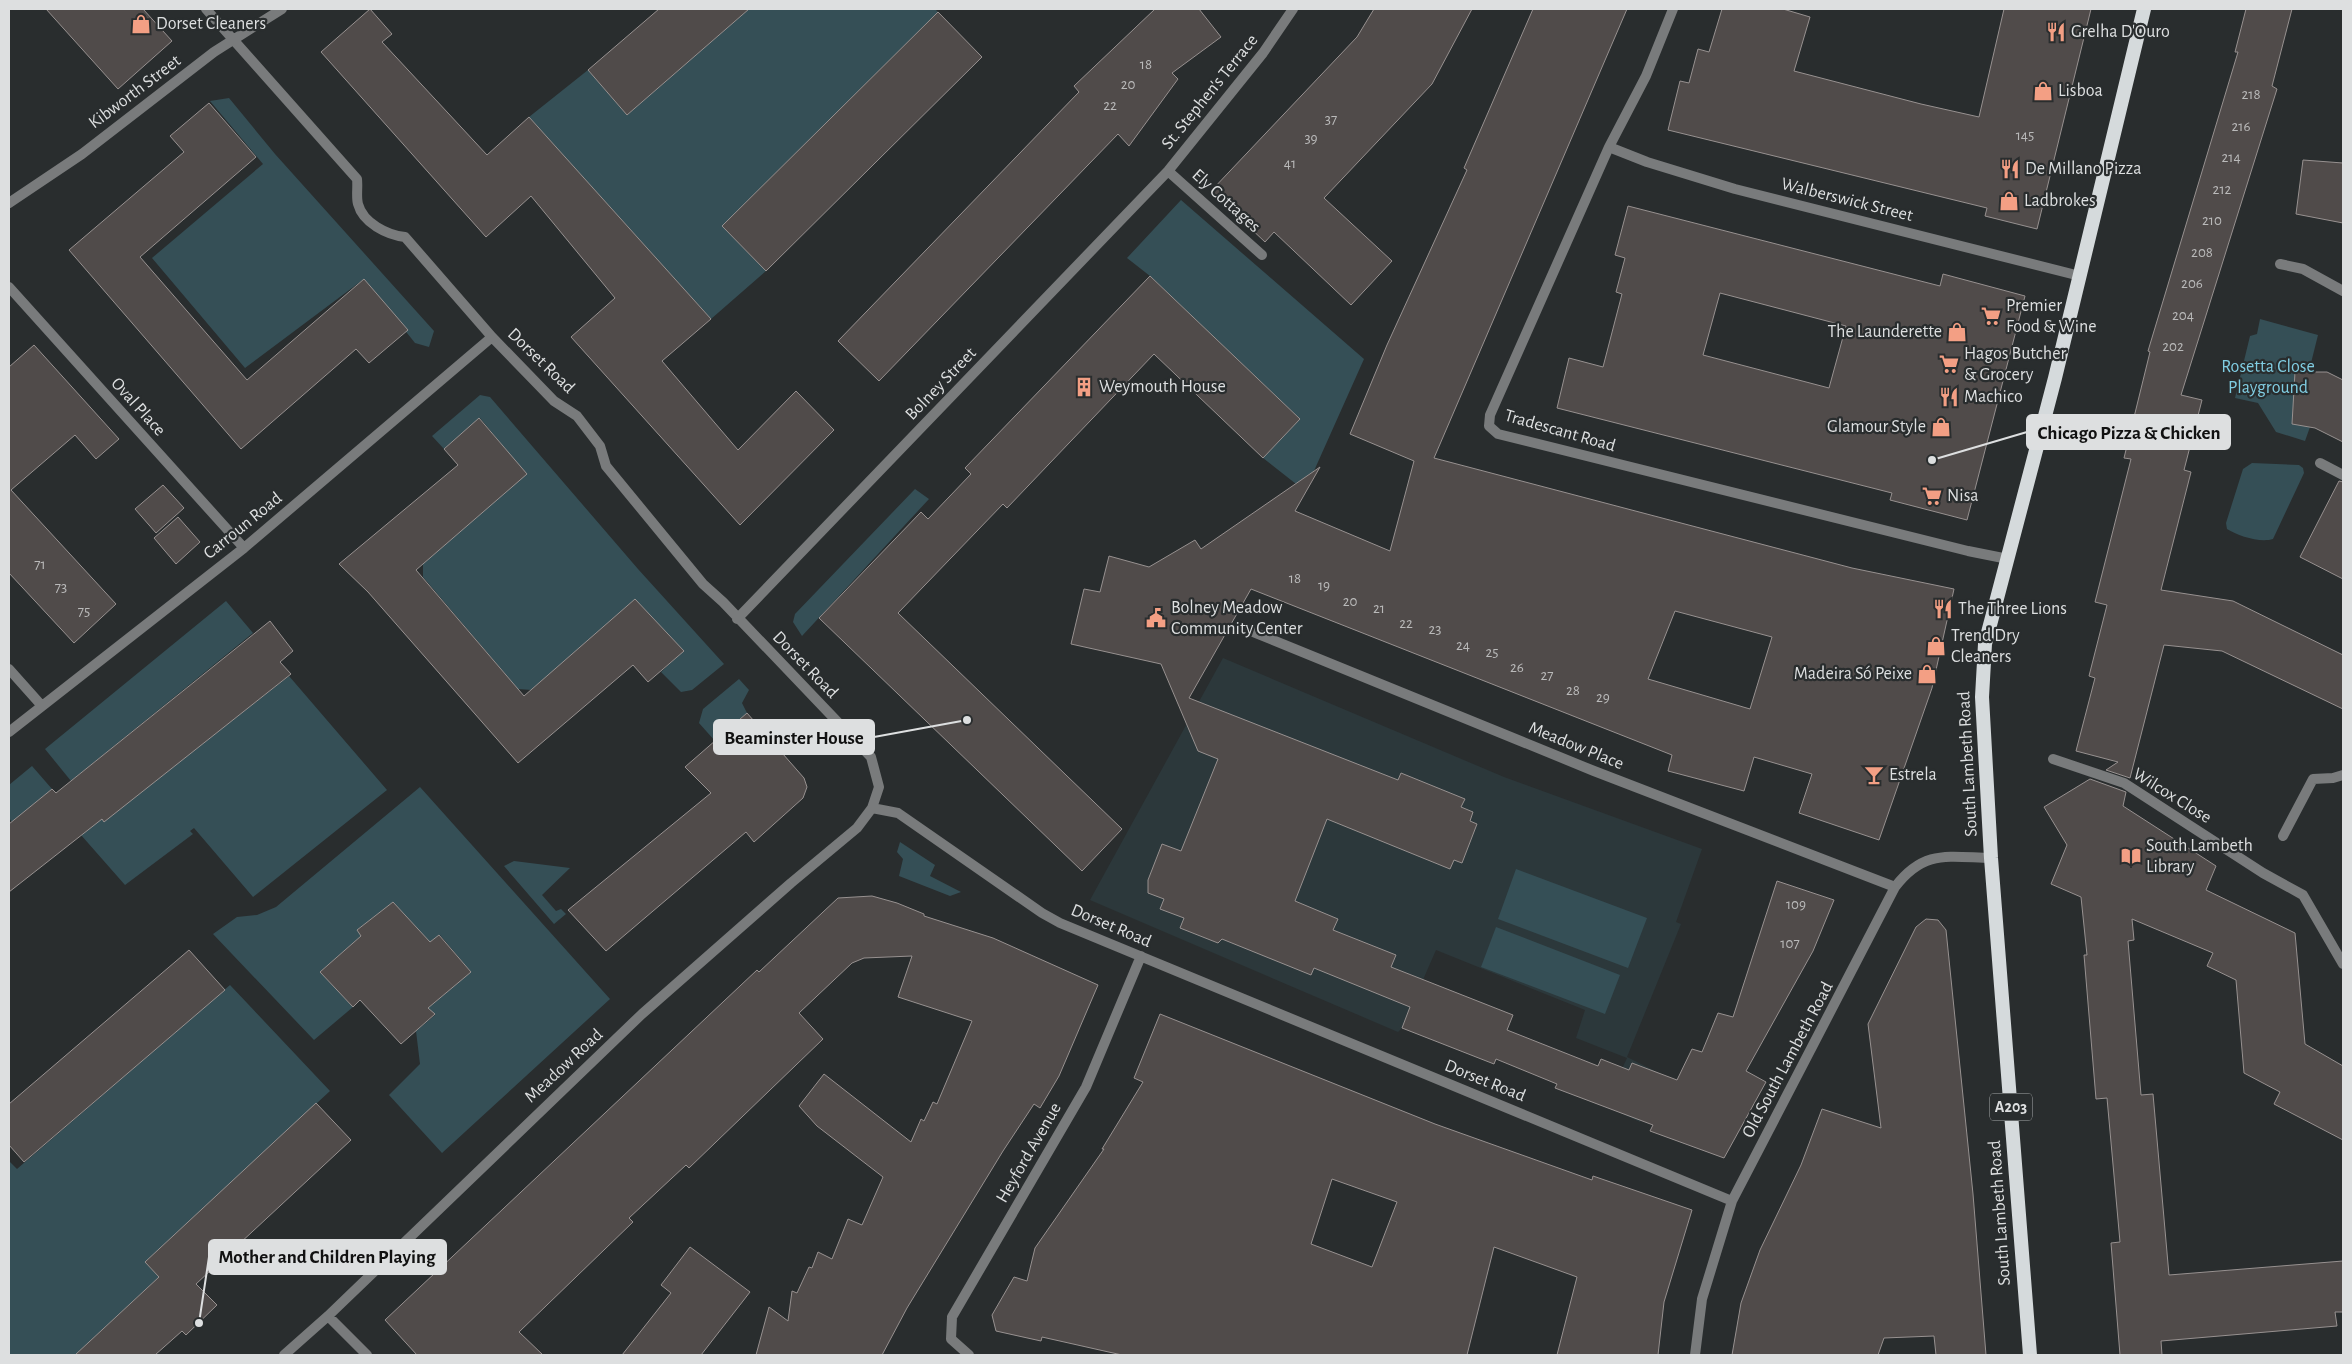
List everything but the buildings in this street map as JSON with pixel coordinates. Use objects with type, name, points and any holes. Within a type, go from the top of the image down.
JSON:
[{"type":"highway","name":"South Lambeth Road","points":[[2030,1355],[1991,858],[1982,697],[1985,644],[2080,276],[2144,9]]},
{"type":"street","name":"Dorset Road","points":[[206,9],[358,179],[358,205],[378,230],[392,236],[405,237],[492,337],[554,401],[577,416],[600,446],[606,466],[703,584],[871,757],[878,787],[872,808],[898,813],[1042,913],[1060,923],[1732,1201]]},
{"type":"street","name":"Kibworth Street","points":[[9,203],[82,154],[214,52],[282,9]]},
{"type":"street","name":"St. Stephen's Terrace","points":[[1168,171],[1263,53],[1293,9]]},
{"type":"street","name":"Tradescant Road","points":[[1673,9],[1646,76],[1609,146],[1490,415],[1489,426],[1498,434],[1968,551],[2008,559]]},
{"type":"street","name":"Walberswick Street","points":[[1609,146],[1647,162],[1735,189],[2080,276]]},
{"type":"street","name":"Ely Cottages","points":[[1168,171],[1262,255]]},
{"type":"street","name":"Bolney Street","points":[[737,619],[1168,171]]},
{"type":"street","points":[[2280,264],[2303,269],[2343,291]]},
{"type":"street","name":"Oval Place","points":[[9,287],[244,548]]},
{"type":"street","name":"Carroun Road","points":[[9,732],[244,548],[492,337]]},
{"type":"street","points":[[2320,463],[2343,475]]},
{"type":"street","name":"Meadow Place","points":[[1246,629],[1594,771],[1895,887]]},
{"type":"street","points":[[9,669],[42,706]]},
{"type":"street","name":"Wilcox Close","points":[[2053,759],[2124,783],[2263,874],[2303,895],[2343,964]]},
{"type":"street","points":[[2283,836],[2313,779],[2332,778],[2343,775]]},
{"type":"street","name":"Meadow Road","points":[[284,1355],[328,1316],[635,1021],[791,883],[857,828],[872,808]]},
{"type":"street","name":"Old South Lambeth Road","points":[[1695,1355],[1702,1299],[1732,1201],[1895,887],[1908,871],[1918,864],[1939,857],[1991,858]]},
{"type":"street","name":"Heyford Avenue","points":[[969,1355],[951,1339],[952,1317],[1086,1087],[1141,956]]},
{"type":"street","points":[[328,1316],[366,1355]]},
{"type":"shaded area","points":[[1223,658],[1504,777],[1702,849],[1676,922],[1681,924],[1627,1057],[1659,1073],[1640,1122],[1605,1106],[1627,1058],[1576,1038],[1585,1010],[1436,950],[1402,1028],[1398,1032],[1090,900]]},
{"type":"green space","points":[[749,9],[935,9],[938,12],[722,226],[766,271],[711,319],[529,117],[588,70],[627,115]]},
{"type":"green space","points":[[229,98],[275,154],[434,331],[429,347],[415,343],[364,279],[245,368],[152,258],[263,164],[210,101]]},
{"type":"green space","points":[[1181,200],[1364,359],[1305,491],[1263,458],[1300,419],[1150,276],[1127,258]]},
{"type":"green space","name":"Rosetta Close Playground","points":[[2260,319],[2318,335],[2309,371],[2295,372],[2292,423],[2310,427],[2305,441],[2276,432],[2258,403],[2235,398],[2250,336],[2257,334]]},
{"type":"green space","points":[[480,395],[490,397],[638,569],[724,664],[692,690],[681,692],[661,672],[683,651],[635,599],[532,690],[518,689],[423,577],[423,564],[526,474],[480,418],[444,449],[432,436]]},
{"type":"green space","points":[[2252,463],[2299,465],[2303,468],[2304,473],[2273,539],[2249,538],[2227,529],[2226,523],[2243,469]]},
{"type":"green space","points":[[915,489],[929,499],[802,636],[793,622],[795,614]]},
{"type":"green space","points":[[226,601],[253,633],[71,781],[45,749]]},
{"type":"green space","points":[[289,676],[387,790],[253,897],[194,828],[190,831],[193,834],[125,885],[81,835],[97,813],[104,821]]},
{"type":"green space","points":[[739,679],[749,690],[742,703],[747,713],[715,741],[699,723],[703,709]]},
{"type":"green space","points":[[32,766],[52,789],[12,822],[9,818],[9,785]]},
{"type":"green space","points":[[420,787],[610,999],[442,1153],[389,1095],[420,1064],[416,1031],[435,1015],[428,1008],[471,972],[440,935],[430,942],[393,902],[357,930],[361,936],[320,972],[353,1007],[314,1040],[213,934],[237,917],[257,915],[276,907]]},
{"type":"green space","points":[[900,842],[935,865],[930,876],[961,892],[950,896],[899,876],[903,859],[897,852]]},
{"type":"green space","points":[[514,861],[570,868],[542,895],[556,911],[561,909],[566,914],[554,924],[504,866]]},
{"type":"green space","points":[[1516,869],[1647,918],[1628,968],[1498,919]]},
{"type":"green space","points":[[1496,927],[1620,975],[1605,1014],[1481,967]]},
{"type":"green space","points":[[230,985],[330,1091],[145,1262],[159,1277],[75,1355],[10,1355],[9,1161],[17,1169]]},
{"type":"place","name":"Dorset Cleaners","points":[[141,24]]},
{"type":"place","name":"Grelha D'Ouro","points":[[2056,32]]},
{"type":"place","name":"Lisboa","points":[[2043,91]]},
{"type":"place","name":"De Millano Pizza","points":[[2010,169]]},
{"type":"place","name":"Ladbrokes","points":[[2009,201]]},
{"type":"place","name":"Premier Food & Wine","points":[[1991,316]]},
{"type":"place","name":"The Launderette","points":[[1957,332]]},
{"type":"place","name":"Hagos Butcher & Grocery","points":[[1949,364]]},
{"type":"place","name":"Weymouth House","points":[[1084,387]]},
{"type":"place","name":"Machico","points":[[1949,397]]},
{"type":"place","name":"Glamour Style","points":[[1941,427]]},
{"type":"place","name":"Chicago Pizza & Chicken","points":[[1932,460]]},
{"type":"place","name":"Nisa","points":[[1932,496]]},
{"type":"place","name":"The Three Lions","points":[[1943,609]]},
{"type":"place","name":"Bolney Meadow Community Center","points":[[1156,618]]},
{"type":"place","name":"Trend Dry Cleaners","points":[[1936,646]]},
{"type":"place","name":"Madeira Só Peixe","points":[[1927,674]]},
{"type":"place","name":"Beaminster House","points":[[967,720]]},
{"type":"place","name":"Estrela","points":[[1874,775]]},
{"type":"place","name":"South Lambeth Library","points":[[2131,856]]},
{"type":"place","name":"Mother and Children Playing","points":[[199,1323]]}]
